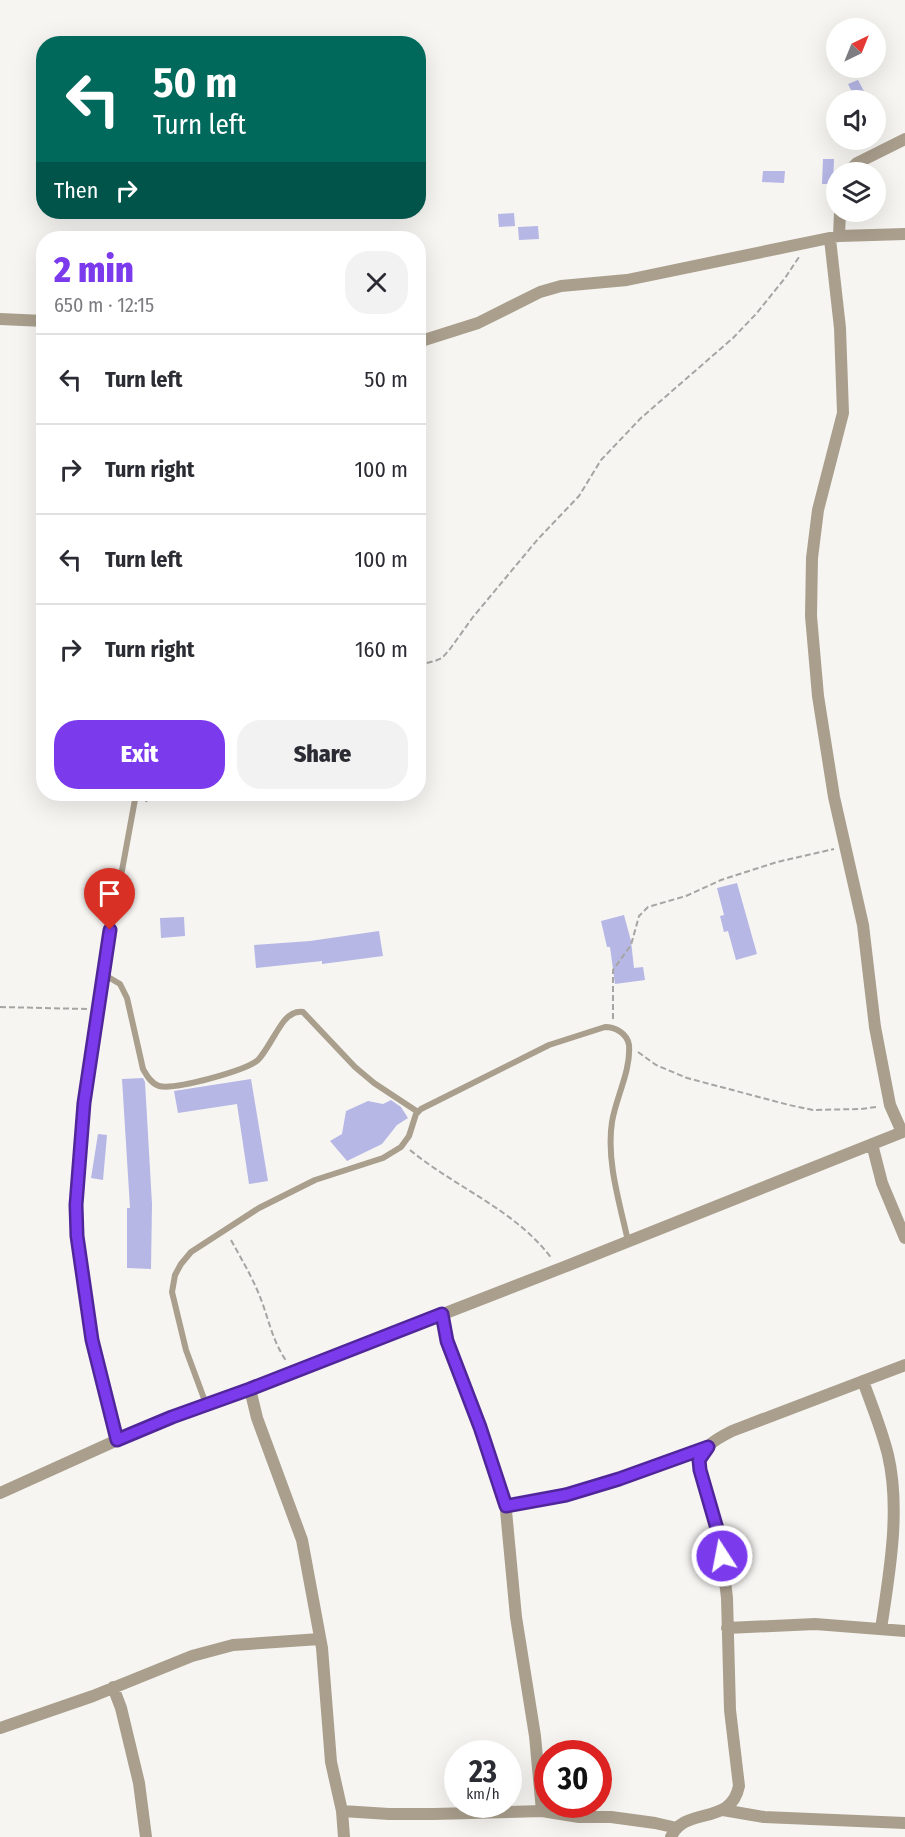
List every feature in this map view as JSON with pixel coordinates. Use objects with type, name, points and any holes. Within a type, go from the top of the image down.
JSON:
[{"type":"street","points":[[859,162],[905,139]]},
{"type":"street","points":[[0,1493],[117,1440],[206,1404],[564,1267],[903,1132],[890,1105],[875,1027],[863,925],[834,797],[820,708],[811,616],[812,558],[818,510],[843,412],[834,238],[838,222]]},
{"type":"street","points":[[426,339],[478,323],[540,292],[561,285],[627,280],[834,238],[905,234]]},
{"type":"street","points":[[0,319],[36,321]]},
{"type":"street","points":[[872,1144],[882,1183],[905,1238]]},
{"type":"street","points":[[442,1314],[447,1341],[480,1427],[506,1506],[516,1617],[535,1740]]},
{"type":"street","points":[[612,1817],[654,1822],[674,1832],[694,1818],[713,1815],[723,1810],[737,1795],[739,1786],[730,1710],[727,1598],[720,1539],[699,1460],[717,1439],[732,1431],[905,1365]]},
{"type":"street","points":[[863,1382],[888,1456],[893,1499],[890,1564],[881,1629]]},
{"type":"street","points":[[250,1389],[257,1418],[302,1540],[320,1639],[331,1762],[342,1811],[344,1837]]},
{"type":"street","points":[[506,1506],[566,1495],[619,1479],[708,1447]]},
{"type":"street","points":[[727,1628],[815,1624],[905,1631]]},
{"type":"street","points":[[0,1728],[38,1716],[192,1656],[233,1645],[320,1639]]},
{"type":"street","points":[[114,1687],[139,1783],[146,1837]]},
{"type":"street","points":[[723,1810],[764,1817],[905,1823]]},
{"type":"street","points":[[342,1811],[400,1814],[534,1811]]},
{"type":"lane","points":[[117,1440],[92,1340],[77,1236],[76,1205],[80,1147],[98,1008],[135,801]]},
{"type":"lane","points":[[103,974],[120,984],[127,998],[143,1069],[148,1077],[160,1086],[222,1076],[253,1063],[259,1058],[288,1016],[303,1012],[355,1067],[374,1083],[418,1112]]},
{"type":"lane","points":[[206,1404],[186,1350],[172,1292],[175,1275],[191,1252],[259,1208],[315,1180],[383,1158],[401,1147],[409,1136],[418,1112],[476,1080],[549,1045],[605,1027],[624,1035],[628,1045],[625,1075],[612,1123],[611,1152],[628,1241]]},
{"type":"path","points":[[426,663],[442,658],[450,649],[473,617],[538,539],[579,496],[601,460],[640,418],[734,338],[785,278],[808,242]]},
{"type":"path","points":[[612,1028],[613,970],[631,945],[639,916],[648,907],[686,896],[721,880],[777,862],[845,846]]},
{"type":"path","points":[[0,1007],[98,1008]]},
{"type":"path","points":[[628,1045],[656,1065],[687,1078],[789,1105],[813,1110],[861,1109],[890,1105]]},
{"type":"path","points":[[403,1144],[514,1220],[527,1230],[553,1260],[564,1267]]},
{"type":"path","points":[[225,1229],[249,1271],[277,1347],[293,1372]]},
{"type":"building","points":[[858,80],[863,90],[851,90],[848,84]]},
{"type":"building","points":[[823,159],[834,159],[834,162],[826,162],[826,184],[822,184]]},
{"type":"building","points":[[763,171],[785,171],[784,183],[762,182]]},
{"type":"building","points":[[514,213],[515,226],[499,227],[498,214]]},
{"type":"building","points":[[538,226],[539,239],[519,240],[518,227]]},
{"type":"building","points":[[737,883],[757,954],[736,960],[728,931],[724,932],[720,916],[724,915],[717,888]]},
{"type":"building","points":[[624,915],[631,941],[634,968],[643,967],[645,980],[615,984],[610,947],[607,947],[601,921]]},
{"type":"building","points":[[184,917],[185,936],[161,938],[160,918]]},
{"type":"building","points":[[379,931],[383,956],[322,964],[322,961],[256,968],[254,945],[310,941]]},
{"type":"building","points":[[143,1078],[152,1204],[151,1269],[127,1268],[127,1208],[130,1208],[122,1079]]},
{"type":"building","points":[[251,1079],[268,1181],[249,1184],[237,1104],[178,1113],[174,1091]]},
{"type":"building","points":[[391,1100],[401,1107],[408,1118],[397,1125],[382,1144],[347,1161],[330,1141],[342,1134],[346,1111],[368,1101],[383,1104]]},
{"type":"building","points":[[98,1134],[107,1135],[103,1180],[91,1178]]},
{"type":"route","points":[[110,930],[84,1103],[76,1205],[77,1236],[92,1340],[117,1440],[155,1423],[250,1389],[442,1314],[447,1341],[480,1427],[506,1506],[566,1495],[619,1479],[708,1447],[699,1460],[700,1470],[720,1539],[722,1556]]}]
